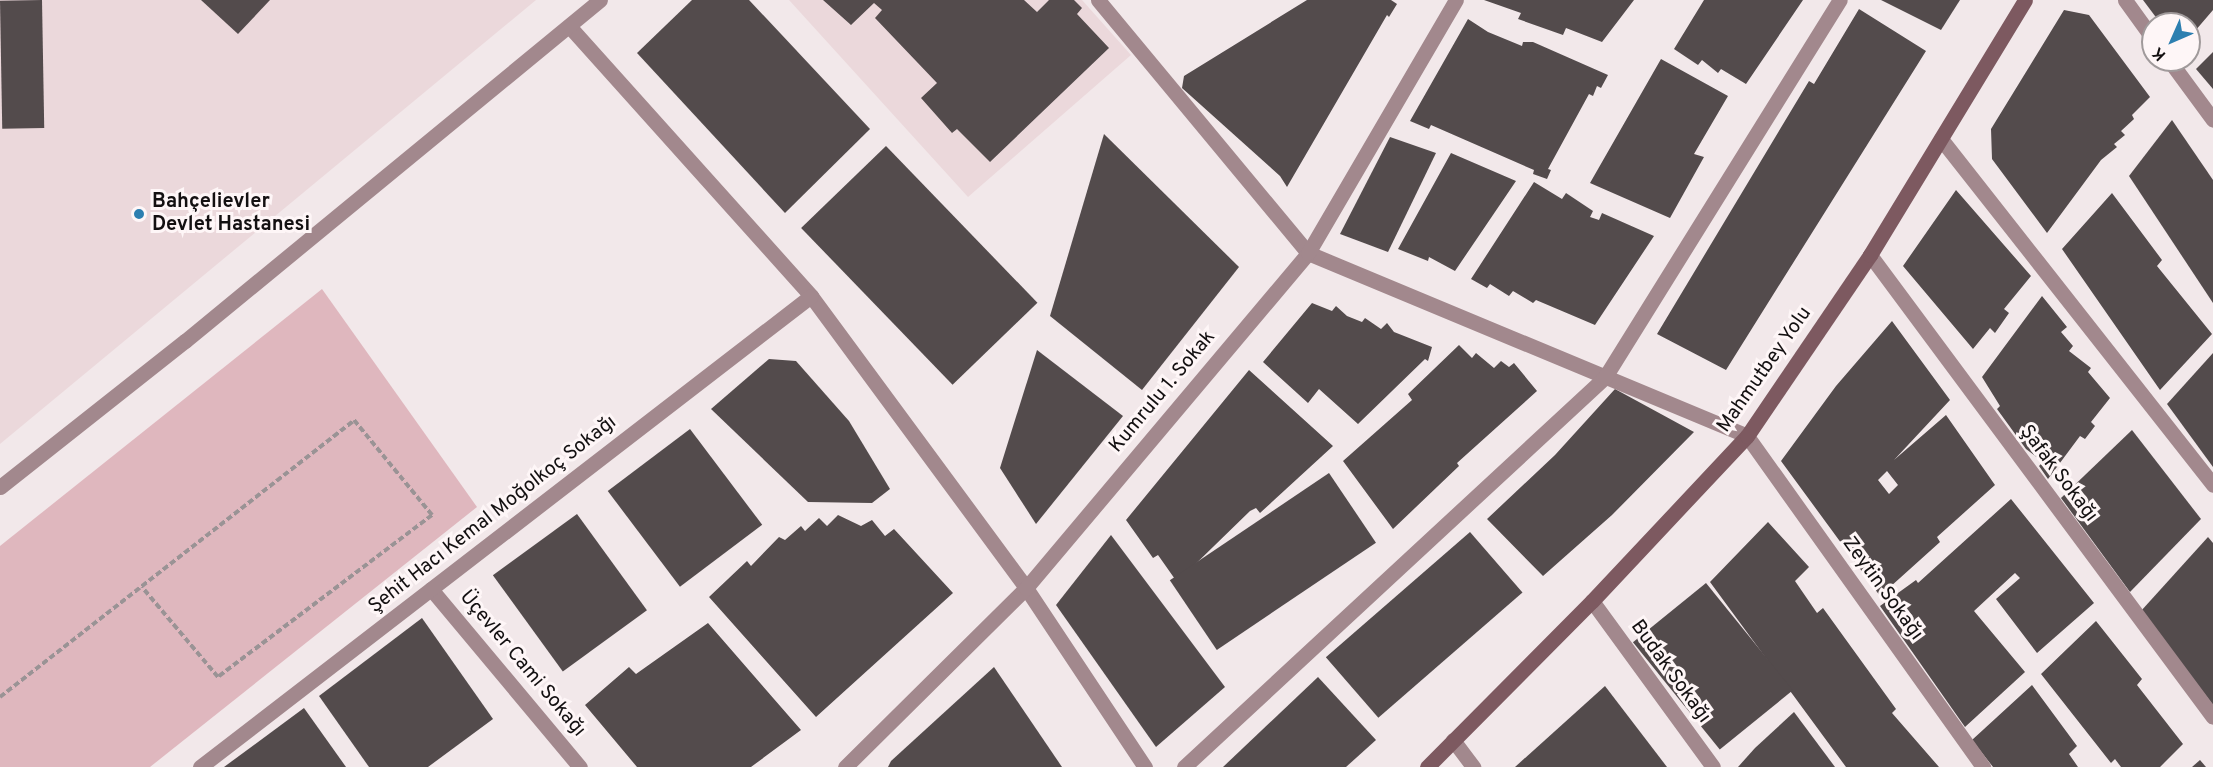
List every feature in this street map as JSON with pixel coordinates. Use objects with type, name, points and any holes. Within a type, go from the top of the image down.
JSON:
[{"type":"main road","name":"Mahmutbey Yolu","points":[[1426,767],[1592,601],[1747,436],[1870,255],[2025,0]]},
{"type":"street","points":[[0,487],[600,0]]},
{"type":"street","points":[[1098,0],[1308,253],[1747,436]]},
{"type":"street","name":"Kumrulu 1. Sokak","points":[[845,767],[1026,588],[1308,253],[1456,0]]},
{"type":"street","points":[[1184,767],[1605,377],[1840,0]]},
{"type":"street","points":[[2125,0],[2141,22]]},
{"type":"street","points":[[569,26],[811,296],[1026,588],[1144,767]]},
{"type":"street","points":[[2178,72],[2213,120]]},
{"type":"street","points":[[1941,139],[2213,485]]},
{"type":"street","name":"Şafak Sokağı","points":[[1870,255],[2213,717]]},
{"type":"street","name":"Şehit Hacı Kemal Moğolkoç Sokağı","points":[[200,767],[811,296]]},
{"type":"street","name":"Zeytin Sokağı","points":[[1747,436],[1983,767]]},
{"type":"street","name":"Üçevler Cami Sokağı","points":[[431,589],[580,767]]},
{"type":"street","name":"Budak Sokağı","points":[[1592,601],[1713,767]]},
{"type":"street","points":[[1453,740],[1473,767]]},
{"type":"path","points":[[0,697],[354,420],[432,514],[218,677],[142,587]]},
{"type":"shaded area","name":"Bahçelievler Devlet Hastanesi","points":[[0,0],[536,0],[0,444]]},
{"type":"shaded area","points":[[789,0],[1082,0],[1131,55],[968,197]]},
{"type":"shaded area","points":[[322,289],[477,507],[150,767],[0,767],[0,546]]},
{"type":"building","points":[[42,0],[44,128],[2,129],[0,1]]},
{"type":"building","points":[[201,0],[270,0],[238,34]]},
{"type":"building","points":[[692,0],[749,0],[870,129],[785,213],[637,53]]},
{"type":"building","points":[[823,0],[1024,0],[1037,12],[1049,0],[1074,0],[1082,8],[1077,14],[1109,48],[990,162],[957,129],[952,133],[921,98],[937,83],[875,18],[882,10],[874,3],[851,25]]},
{"type":"building","points":[[1307,0],[1391,0],[1397,4],[1389,17],[1387,15],[1287,187],[1280,176],[1182,88],[1184,76]]},
{"type":"building","points":[[1484,0],[1634,0],[1602,42],[1566,28],[1563,35],[1518,19],[1521,13]]},
{"type":"building","points":[[1704,0],[1803,0],[1746,84],[1721,69],[1718,73],[1702,60],[1698,65],[1674,49]]},
{"type":"building","points":[[1881,0],[1960,0],[1941,30]]},
{"type":"building","points":[[2143,0],[2213,0],[2213,10],[2201,24],[2201,12],[2152,12]]},
{"type":"building","points":[[1859,9],[1926,51],[1726,370],[1657,334],[1809,81],[1814,84]]},
{"type":"building","points":[[2064,10],[2089,15],[2150,97],[2132,115],[2134,119],[2121,131],[2125,135],[2114,144],[2117,147],[2101,160],[2047,233],[1992,159],[1991,129]]},
{"type":"building","points":[[1468,19],[1488,32],[1522,46],[1523,42],[1533,42],[1608,75],[1601,88],[1597,86],[1593,96],[1589,94],[1548,169],[1551,170],[1547,179],[1533,174],[1534,170],[1431,125],[1429,129],[1410,121]]},
{"type":"building","points":[[2213,52],[2213,89],[2199,72],[2201,72],[2201,64]]},
{"type":"building","points":[[1661,59],[1728,96],[1694,154],[1704,157],[1670,218],[1590,183]]},
{"type":"building","points":[[2172,120],[2213,180],[2213,303],[2129,176]]},
{"type":"building","points":[[1104,134],[1239,267],[1142,390],[1050,316]]},
{"type":"building","points":[[1390,137],[1436,153],[1388,252],[1340,234]]},
{"type":"building","points":[[886,146],[1037,303],[953,385],[801,228]]},
{"type":"building","points":[[1451,153],[1516,181],[1455,271],[1429,257],[1428,261],[1398,249]]},
{"type":"building","points":[[1534,182],[1562,199],[1566,193],[1593,211],[1590,217],[1599,220],[1602,213],[1654,236],[1595,325],[1536,300],[1533,303],[1513,291],[1509,296],[1490,284],[1487,288],[1471,279]]},
{"type":"building","points":[[1956,190],[2031,276],[2004,309],[2009,313],[1995,333],[1990,328],[1973,349],[1903,266]]},
{"type":"building","points":[[2112,193],[2162,260],[2157,266],[2212,334],[2160,390],[2062,249]]},
{"type":"building","points":[[2042,296],[2067,327],[2061,332],[2073,346],[2069,351],[2091,368],[2088,372],[2110,398],[2091,422],[2095,426],[2085,439],[2080,436],[2048,479],[2039,466],[2043,462],[2026,449],[1997,409],[2000,406],[1982,377]]},
{"type":"building","points":[[1312,303],[1332,311],[1336,306],[1347,316],[1362,322],[1365,318],[1381,329],[1387,323],[1394,332],[1432,347],[1428,361],[1425,359],[1358,424],[1319,389],[1308,403],[1263,362]]},
{"type":"building","points":[[1892,321],[1950,400],[1894,460],[1946,415],[1995,485],[1937,537],[1940,542],[1880,596],[1781,461],[1836,386]],"holes":[[[1887,471],[1898,485],[1889,494],[1878,480]]]},
{"type":"building","points":[[1459,345],[1472,358],[1476,353],[1494,368],[1501,361],[1509,367],[1514,363],[1537,391],[1457,463],[1459,466],[1393,529],[1343,461],[1412,400],[1408,394]]},
{"type":"building","points":[[1037,350],[1123,416],[1036,524],[1000,468]]},
{"type":"building","points":[[2213,353],[2213,467],[2167,404]]},
{"type":"building","points":[[769,359],[796,361],[849,421],[890,489],[872,503],[808,502],[711,409]]},
{"type":"building","points":[[1249,370],[1333,446],[1260,513],[1256,508],[1250,511],[1177,582],[1158,555],[1153,558],[1126,520]]},
{"type":"building","points":[[1615,389],[1694,432],[1612,515],[1543,576],[1487,519],[1555,455]]},
{"type":"building","points":[[690,429],[762,525],[680,587],[608,491]]},
{"type":"building","points":[[2132,430],[2201,519],[2130,592],[2061,498]]},
{"type":"building","points":[[1329,473],[1376,543],[1217,650],[1170,580]]},
{"type":"building","points":[[2011,499],[2094,603],[2037,653],[1996,599],[2020,578],[2015,573],[1974,611],[2025,672],[1965,727],[1880,606],[1916,580],[1918,583]]},
{"type":"building","points":[[577,514],[647,610],[563,671],[493,575]]},
{"type":"building","points":[[838,515],[861,526],[872,520],[885,536],[894,529],[953,593],[816,717],[709,597],[747,561],[751,566],[779,537],[785,540],[801,526],[805,531],[819,518],[827,526]]},
{"type":"building","points":[[1768,522],[1809,567],[1795,581],[1817,613],[1823,608],[1896,709],[1892,713],[1939,767],[1846,767],[1710,582]]},
{"type":"building","points":[[1470,532],[1522,592],[1378,718],[1326,657]]},
{"type":"building","points":[[1111,535],[1225,687],[1156,747],[1056,605]]},
{"type":"building","points":[[2208,537],[2213,543],[2213,705],[2141,611]]},
{"type":"building","points":[[1706,583],[1793,690],[1720,749],[1633,642]]},
{"type":"building","points":[[422,618],[493,719],[428,767],[369,767],[319,696]]},
{"type":"building","points":[[2096,621],[2142,679],[2137,685],[2183,744],[2160,767],[2121,767],[2115,759],[2111,763],[2041,674]]},
{"type":"building","points":[[708,623],[801,730],[751,767],[637,767],[585,705],[629,667],[636,674]]},
{"type":"building","points":[[994,667],[1062,767],[888,767],[891,761]]},
{"type":"building","points":[[1318,677],[1376,740],[1346,767],[1223,767]]},
{"type":"building","points":[[2032,685],[2077,746],[2069,754],[2078,767],[1993,767],[1972,740]]},
{"type":"building","points":[[1605,686],[1667,767],[1515,767]]},
{"type":"building","points":[[304,708],[346,767],[224,767]]},
{"type":"building","points":[[1794,712],[1835,767],[1738,767],[1755,748]]},
{"type":"building","points":[[2200,760],[2206,767],[2192,767]]},
{"type":"place","name":"Bahçelievler Devlet Hastanesi","points":[[139,214]]}]
